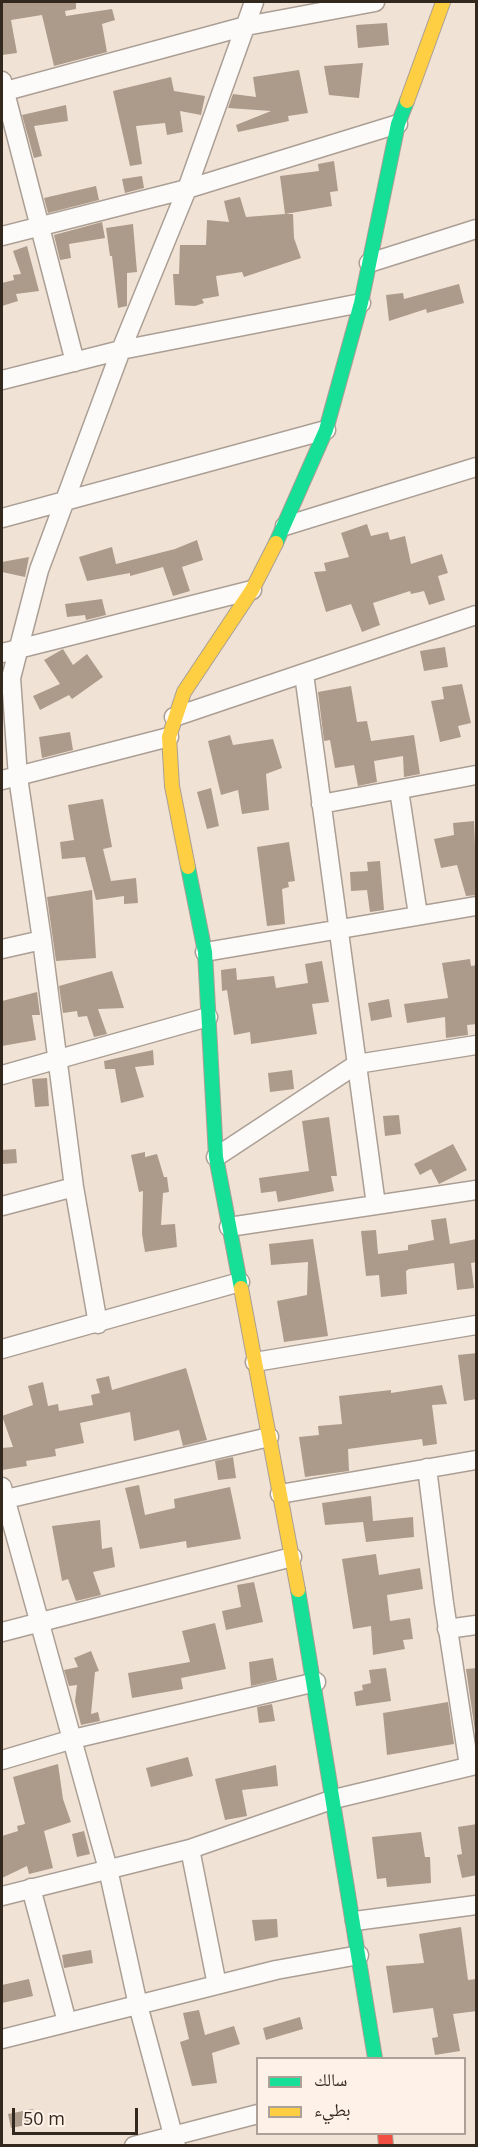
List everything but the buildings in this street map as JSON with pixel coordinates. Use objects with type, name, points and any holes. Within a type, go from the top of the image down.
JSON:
[{"type":"street","points":[[98,1324],[74,1187],[42,940],[10,778],[10,651],[122,350],[187,189],[254,2]]},
{"type":"street","points":[[75,362],[2,88],[246,26],[375,2]]},
{"type":"street","points":[[375,2057],[316,1682],[216,1157],[205,952],[172,786],[169,736],[184,692],[252,590],[285,526],[326,430],[361,303],[399,124],[442,2]]},
{"type":"street","points":[[2,236],[187,189],[399,124]]},
{"type":"street","points":[[369,263],[477,229]]},
{"type":"street","points":[[2,380],[122,350],[361,303]]},
{"type":"street","points":[[2,518],[326,430]]},
{"type":"street","points":[[285,526],[477,466]]},
{"type":"street","points":[[10,651],[252,590]]},
{"type":"street","points":[[174,717],[477,615]]},
{"type":"street","points":[[304,674],[376,1205]]},
{"type":"street","points":[[10,778],[169,736]]},
{"type":"street","points":[[321,804],[477,775]]},
{"type":"street","points":[[399,790],[418,915]]},
{"type":"street","points":[[205,952],[338,927],[477,906]]},
{"type":"street","points":[[2,949],[42,940]]},
{"type":"street","points":[[2,1075],[208,1017]]},
{"type":"street","points":[[216,1157],[357,1064],[477,1045]]},
{"type":"street","points":[[2,1206],[74,1187]]},
{"type":"street","points":[[229,1227],[477,1190]]},
{"type":"street","points":[[2,1349],[98,1324],[240,1282]]},
{"type":"street","points":[[255,1362],[477,1325]]},
{"type":"street","points":[[175,2141],[138,2005],[108,1869],[40,1622],[2,1495],[268,1437]]},
{"type":"street","points":[[280,1494],[477,1460]]},
{"type":"street","points":[[2,1896],[190,1849],[334,1799],[473,1766],[447,1629],[427,1468]]},
{"type":"street","points":[[2,1632],[292,1557]]},
{"type":"street","points":[[447,1629],[477,1625]]},
{"type":"street","points":[[2,1760],[73,1739],[316,1682]]},
{"type":"street","points":[[190,1849],[217,1985]]},
{"type":"street","points":[[32,1888],[67,2022]]},
{"type":"street","points":[[355,1921],[477,1905]]},
{"type":"street","points":[[2,2039],[276,1970],[359,1955]]},
{"type":"street","points":[[134,2145],[175,2141],[256,2115]]},
{"type":"traffic: fast","points":[[276,543],[326,430],[361,303],[398,124],[407,101]]},
{"type":"traffic: fast","points":[[188,867],[205,952],[216,1157],[241,1288]]},
{"type":"traffic: fast","points":[[298,1590],[375,2057]]},
{"type":"traffic: slow","points":[[407,101],[443,2]]},
{"type":"traffic: slow","points":[[188,867],[172,786],[169,737],[184,692],[252,590],[276,543]]},
{"type":"traffic: slow","points":[[241,1288],[298,1590]]},
{"type":"traffic: jam","points":[[385,2135],[386,2146]]}]
